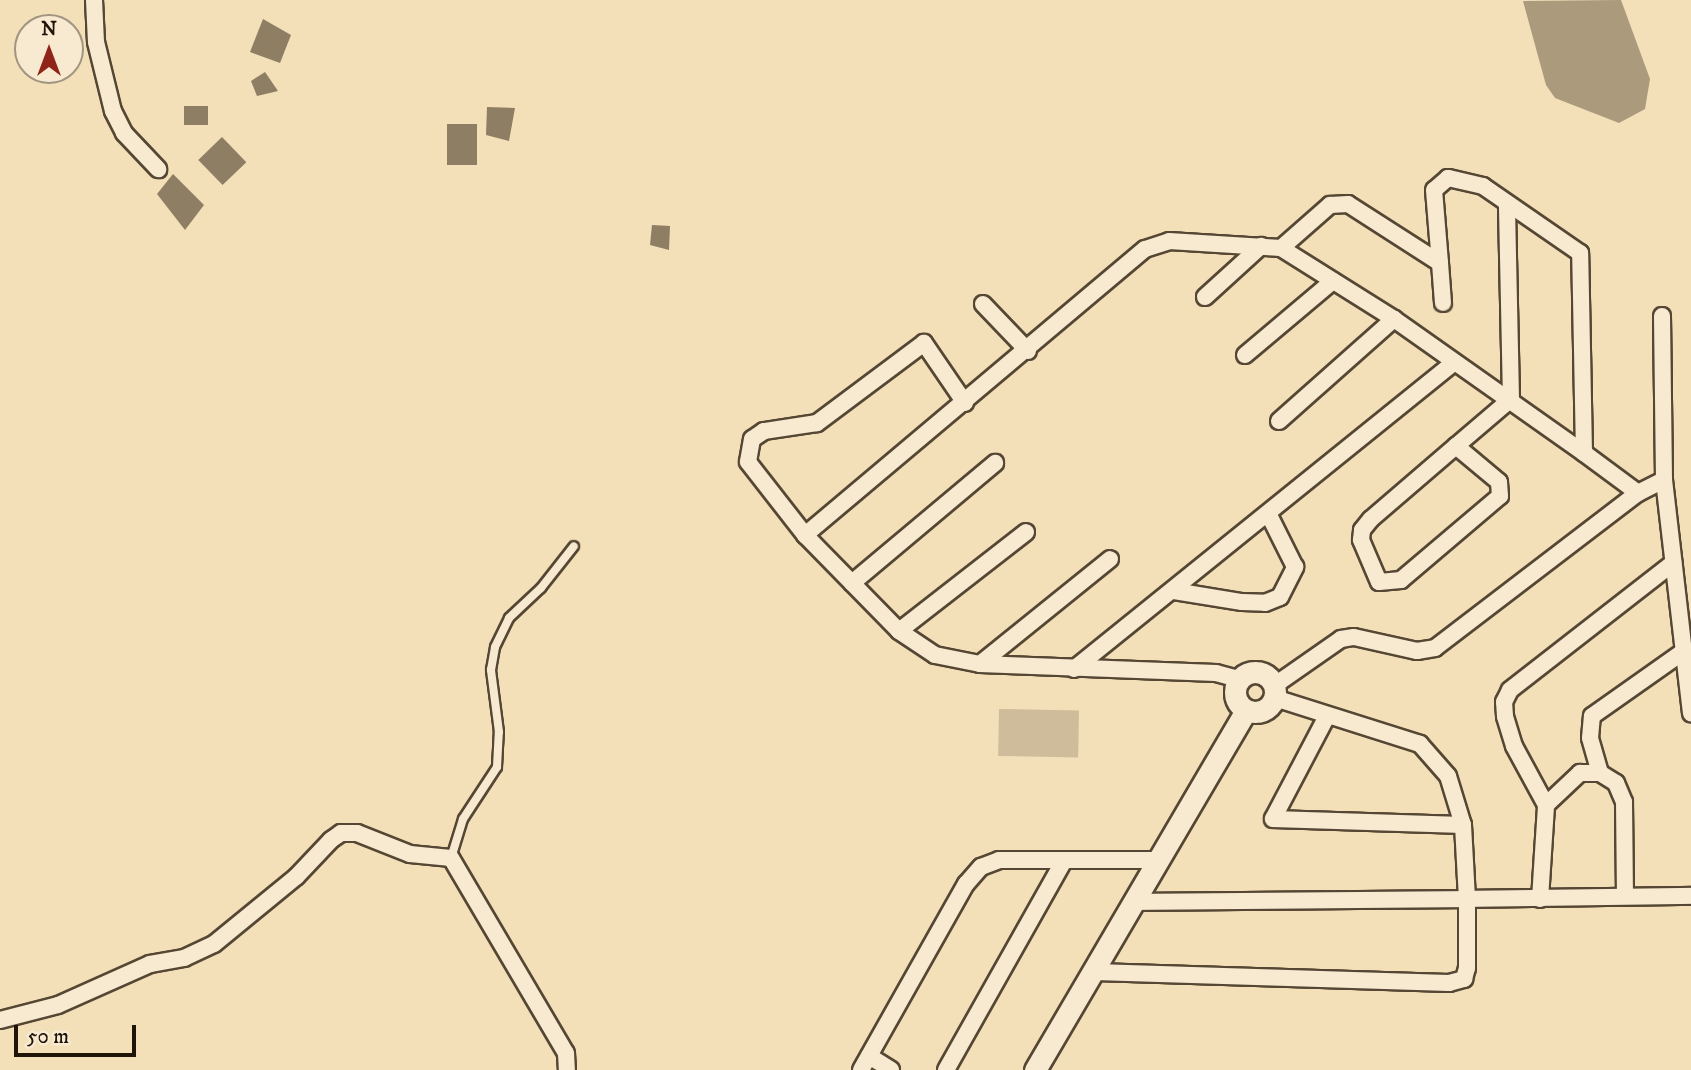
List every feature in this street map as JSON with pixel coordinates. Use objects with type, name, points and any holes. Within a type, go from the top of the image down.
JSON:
[{"type":"street","points":[[94,0],[96,42],[113,111],[124,133],[158,169]]},
{"type":"street","points":[[1443,303],[1434,190],[1448,178],[1483,186],[1507,206],[1580,253],[1584,453]]},
{"type":"street","points":[[1281,248],[1330,205],[1348,204],[1440,263]]},
{"type":"street","points":[[1507,206],[1511,399]]},
{"type":"street","points":[[805,535],[1156,243],[1281,248],[1394,319],[1453,363],[1511,399],[1637,493]]},
{"type":"street","points":[[1205,297],[1261,246]]},
{"type":"street","points":[[1245,355],[1333,281]]},
{"type":"street","points":[[983,304],[1028,351]]},
{"type":"street","points":[[1662,316],[1664,480],[1691,713]]},
{"type":"street","points":[[1279,421],[1394,319]]},
{"type":"street","points":[[965,402],[924,343],[817,423],[764,431],[752,439],[748,462],[805,535],[898,631],[935,655],[979,664],[1216,673],[1240,679],[1261,672],[1275,691],[1327,716],[1420,744],[1448,776],[1463,825],[1467,899],[1467,968],[1464,979],[1449,984],[1095,972]]},
{"type":"street","points":[[1074,669],[1174,591],[1453,363]]},
{"type":"street","points":[[1456,446],[1499,482],[1500,496],[1401,580],[1379,582],[1361,540],[1362,530],[1456,446],[1511,399]]},
{"type":"street","points":[[852,583],[995,463]]},
{"type":"street","points":[[1240,679],[1235,693],[1246,710],[1260,712],[1275,691],[1341,639],[1354,638],[1417,651],[1435,648],[1637,493],[1664,480]]},
{"type":"street","points":[[1174,591],[1242,602],[1265,603],[1280,597],[1295,567],[1268,513]]},
{"type":"street","points":[[898,631],[1026,532]]},
{"type":"street","points":[[979,664],[1110,559]]},
{"type":"street","points":[[1540,899],[1546,805],[1514,746],[1504,702],[1510,690],[1673,563]]},
{"type":"street","points":[[1600,773],[1590,738],[1592,716],[1684,651]]},
{"type":"street","points":[[1035,1070],[1095,972],[1155,860],[1246,710]]},
{"type":"street","points":[[1327,716],[1273,819],[1463,825]]},
{"type":"street","points":[[1546,805],[1580,773],[1600,773],[1616,783],[1624,802],[1625,896]]},
{"type":"street","points":[[0,1020],[58,1005],[140,968],[184,958],[214,944],[341,833],[358,833],[410,854],[451,858],[566,1053],[567,1070]]},
{"type":"street","points":[[891,1070],[865,1063],[966,884],[981,867],[999,860],[1155,860]]},
{"type":"street","points":[[946,1070],[1063,862]]},
{"type":"street","points":[[1134,902],[1691,896]]},
{"type":"lane","points":[[451,858],[463,819],[497,767],[499,732],[491,670],[495,648],[509,618],[541,588],[575,546]]},
{"type":"shaded area","points":[[1621,0],[1650,79],[1645,109],[1619,123],[1555,98],[1546,85],[1523,1]]},
{"type":"shaded area","points":[[999,709],[1079,710],[1078,757],[998,756]]},
{"type":"building","points":[[263,19],[291,35],[280,63],[250,52]]},
{"type":"building","points":[[265,72],[278,91],[257,96],[251,81]]},
{"type":"building","points":[[184,106],[208,106],[208,125],[184,125]]},
{"type":"building","points":[[487,107],[515,108],[509,141],[486,135]]},
{"type":"building","points":[[447,124],[477,124],[477,165],[447,165]]},
{"type":"building","points":[[222,137],[246,162],[223,185],[198,160]]},
{"type":"building","points":[[173,174],[204,205],[185,230],[157,194]]},
{"type":"building","points":[[652,225],[670,226],[669,250],[650,245]]}]
